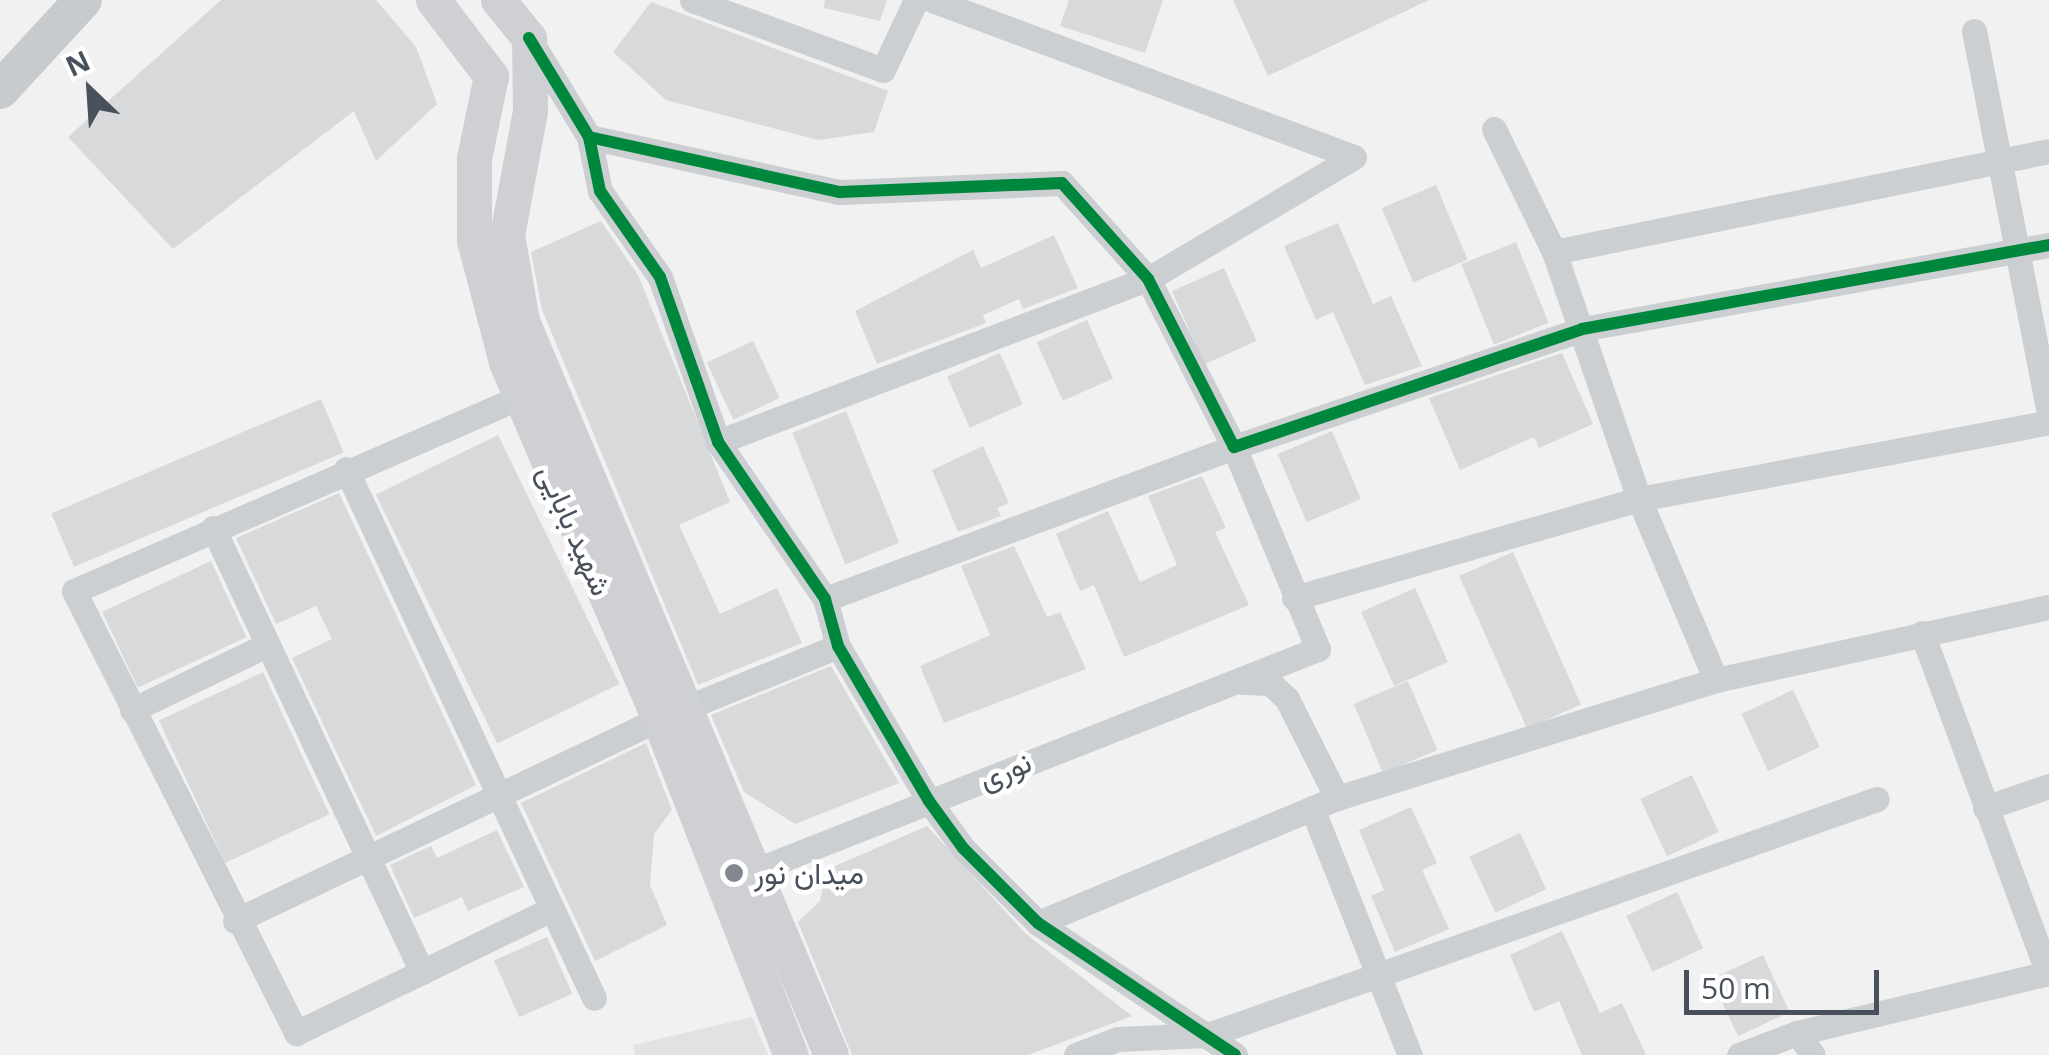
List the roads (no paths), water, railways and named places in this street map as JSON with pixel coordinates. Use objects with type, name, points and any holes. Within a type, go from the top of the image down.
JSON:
[{"type":"main road","points":[[0,60],[58,0]]},
{"type":"main road","points":[[0,90],[84,0]]},
{"type":"main road","name":"شهید بابایی","points":[[434,0],[491,76],[474,158],[474,240],[518,398],[756,870],[831,1055]]},
{"type":"main road","points":[[498,0],[529,38]]},
{"type":"main road","name":"شهید بابایی","points":[[529,38],[530,112],[507,235],[522,321],[674,712],[791,1055]]},
{"type":"street","points":[[692,0],[883,70],[916,0]]},
{"type":"street","points":[[718,442],[1148,279],[1354,158],[932,0]]},
{"type":"street","points":[[1974,31],[2049,412]]},
{"type":"street","points":[[529,38],[589,136],[600,190],[660,278],[718,442],[825,599],[838,646],[930,801],[963,848],[1038,923],[1236,1055]]},
{"type":"street","points":[[1494,129],[1554,252],[1639,499],[1716,680]]},
{"type":"street","points":[[589,136],[840,192],[1062,182],[1148,279],[1234,446],[1294,598],[1639,499],[2049,422]]},
{"type":"street","points":[[1554,252],[2049,151]]},
{"type":"street","points":[[825,599],[1234,446],[1582,329],[2049,245]]},
{"type":"street","points":[[518,398],[346,469],[74,591],[235,921],[296,1033],[552,909]]},
{"type":"street","points":[[346,469],[594,998]]},
{"type":"street","points":[[213,528],[422,972]]},
{"type":"street","name":"نوری","points":[[756,870],[1228,681],[1318,649],[1294,598]]},
{"type":"street","points":[[1038,923],[1337,798],[1716,680],[2049,606]]},
{"type":"street","points":[[1738,1055],[1798,1034],[2049,973],[1922,633]]},
{"type":"street","points":[[235,921],[674,712],[838,646]]},
{"type":"street","points":[[132,710],[254,651]]},
{"type":"street","points":[[1228,681],[1270,682],[1287,699],[1337,798]]},
{"type":"street","points":[[1986,808],[2049,786]]},
{"type":"street","points":[[1076,1055],[1118,1039],[1208,1035],[1382,978],[1877,799]]},
{"type":"street","points":[[1312,808],[1410,1055]]},
{"type":"street","points":[[1798,1034],[1813,1055]]},
{"type":"place","name":"میدان نور","points":[[734,873]]}]
